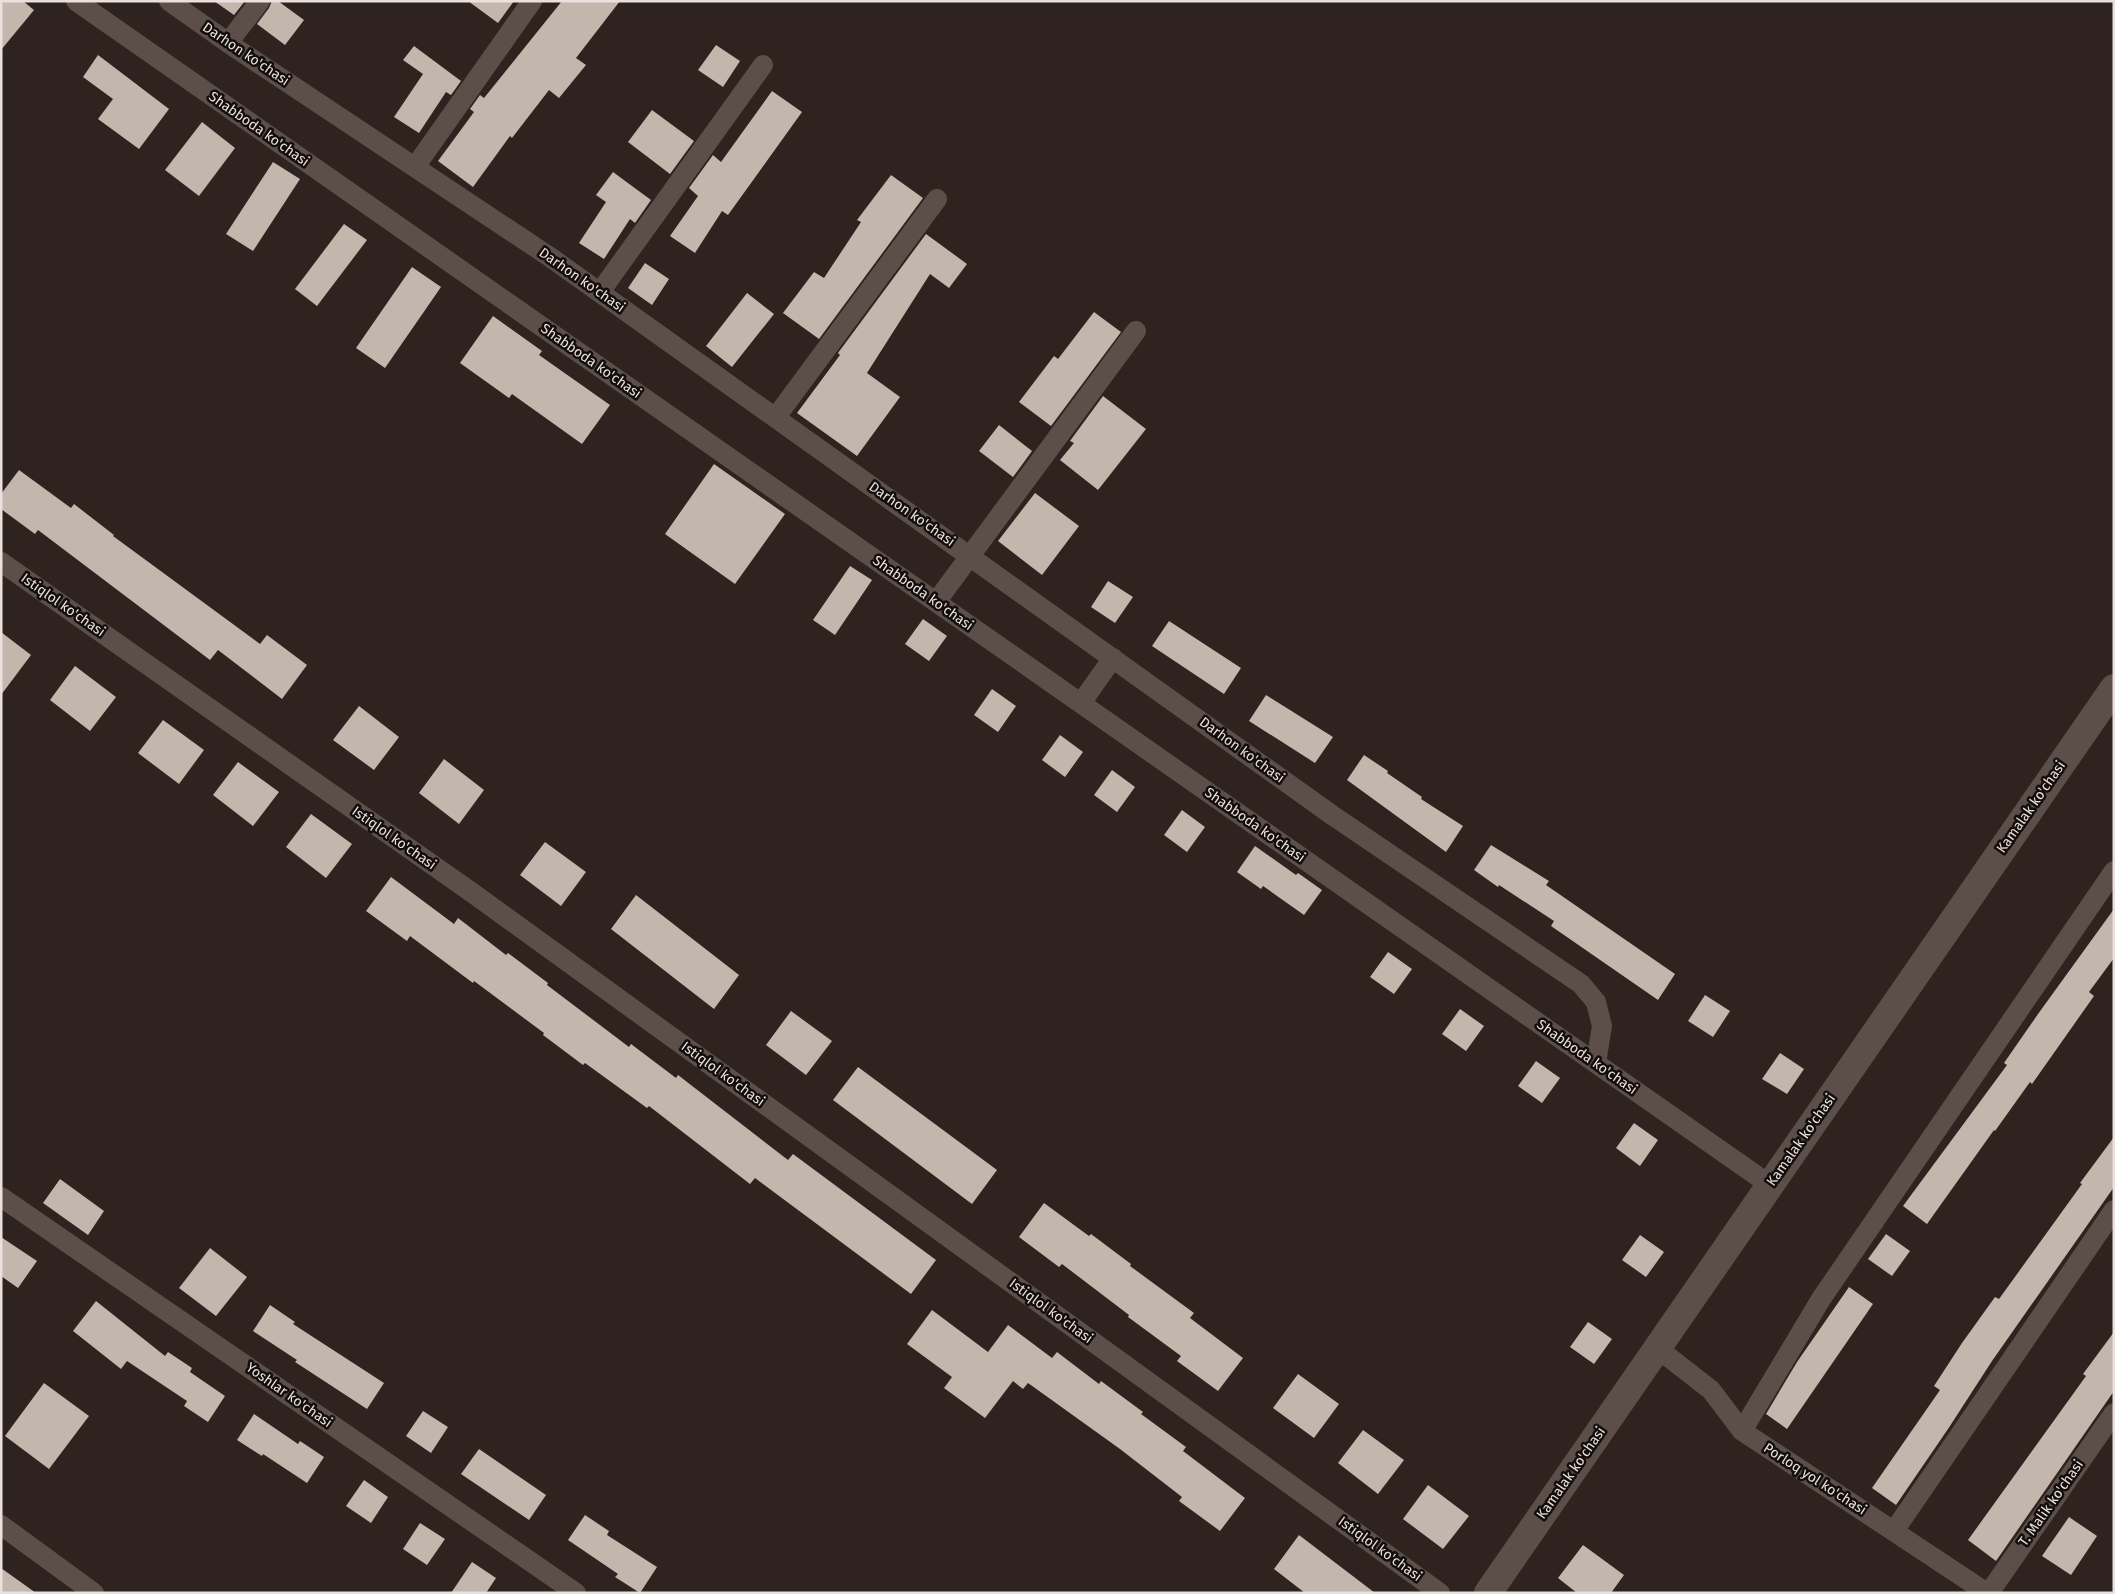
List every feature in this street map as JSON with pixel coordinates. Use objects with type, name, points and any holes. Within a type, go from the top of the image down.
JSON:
[{"type":"main road","name":"Kamalak ko'chasi","points":[[1488,1593],[2114,688]]},
{"type":"street","name":"Shabboda ko'chasi","points":[[76,1],[1770,1185]]},
{"type":"street","name":"Darhon ko'chasi","points":[[169,1],[228,43],[600,292],[1332,815],[1581,984],[1596,1002],[1602,1026],[1596,1063]]},
{"type":"street","points":[[228,43],[260,1]]},
{"type":"street","points":[[415,167],[532,1]]},
{"type":"street","points":[[600,292],[763,65]]},
{"type":"street","points":[[776,418],[937,199]]},
{"type":"street","points":[[936,602],[1136,331]]},
{"type":"street","name":"Istiqlol ko'chasi","points":[[1,562],[474,894],[1440,1593]]},
{"type":"street","points":[[1081,703],[1113,658]]},
{"type":"street","points":[[1742,1431],[1822,1299],[2114,870]]},
{"type":"street","name":"Yoshlar ko'chasi","points":[[1,1197],[576,1593]]},
{"type":"street","points":[[1894,1531],[2114,1210]]},
{"type":"street","name":"Porloq yol ko'chasi","points":[[1658,1348],[1711,1390],[1742,1431],[1988,1593]]},
{"type":"street","name":"T. Malik ko'chasi","points":[[1988,1593],[2114,1413]]},
{"type":"street","points":[[1,1526],[94,1593]]},
{"type":"building","points":[[1,1],[23,1],[34,10],[1,50]]},
{"type":"building","points":[[214,1],[245,1],[234,15]]},
{"type":"building","points":[[272,1],[278,1],[304,20],[285,45],[257,24]]},
{"type":"building","points":[[468,1],[514,1],[498,23]]},
{"type":"building","points":[[562,1],[620,1],[576,58],[586,65],[559,98],[549,90],[512,138],[510,136],[473,187],[438,161],[474,112],[470,109],[480,95],[484,98]]},
{"type":"building","points":[[716,45],[740,61],[723,87],[698,70]]},
{"type":"building","points":[[414,46],[461,81],[451,95],[446,92],[419,133],[394,117],[423,74],[403,60]]},
{"type":"building","points":[[98,55],[169,109],[139,149],[98,119],[113,99],[83,77]]},
{"type":"building","points":[[772,91],[802,112],[728,215],[722,211],[695,253],[670,236],[698,196],[689,188],[713,155],[721,162]]},
{"type":"building","points":[[652,110],[694,141],[670,174],[628,142]]},
{"type":"building","points":[[202,122],[235,148],[199,196],[165,170]]},
{"type":"building","points":[[273,162],[300,179],[253,251],[226,234]]},
{"type":"building","points":[[613,172],[651,200],[635,223],[630,219],[604,259],[579,243],[606,202],[596,195]]},
{"type":"building","points":[[891,175],[923,198],[819,339],[783,313],[814,272],[824,278],[861,222],[857,220]]},
{"type":"building","points":[[344,224],[367,240],[317,306],[295,289]]},
{"type":"building","points":[[926,234],[967,264],[949,288],[930,274],[867,373],[900,397],[857,456],[797,413],[840,355],[838,353]]},
{"type":"building","points":[[645,263],[669,279],[652,305],[628,288]]},
{"type":"building","points":[[412,267],[441,287],[385,368],[356,348]]},
{"type":"building","points":[[747,293],[774,314],[732,367],[706,346]]},
{"type":"building","points":[[1094,312],[1121,332],[1051,426],[1019,402],[1054,356],[1058,359]]},
{"type":"building","points":[[493,316],[542,351],[539,355],[610,405],[582,444],[512,394],[509,398],[460,363]]},
{"type":"building","points":[[1103,396],[1146,429],[1098,490],[1060,460],[1074,443],[1070,441]]},
{"type":"building","points":[[999,425],[1032,451],[1013,477],[979,451]]},
{"type":"building","points":[[714,464],[785,514],[735,584],[665,534]]},
{"type":"building","points":[[19,470],[71,508],[74,504],[113,536],[260,644],[267,635],[307,665],[282,699],[218,650],[210,660],[38,530],[35,534],[1,509],[1,494]]},
{"type":"building","points":[[1035,493],[1079,526],[1042,575],[998,541]]},
{"type":"building","points":[[850,566],[872,580],[835,635],[813,620]]},
{"type":"building","points":[[1108,581],[1133,597],[1115,623],[1091,607]]},
{"type":"building","points":[[923,619],[947,636],[929,661],[905,644]]},
{"type":"building","points":[[1169,621],[1241,668],[1224,694],[1152,646]]},
{"type":"building","points":[[1,632],[31,655],[1,695]]},
{"type":"building","points":[[75,666],[116,697],[90,731],[50,700]]},
{"type":"building","points":[[992,689],[1016,706],[998,732],[974,715]]},
{"type":"building","points":[[1266,695],[1333,737],[1315,763],[1249,721]]},
{"type":"building","points":[[359,706],[399,737],[374,770],[333,740]]},
{"type":"building","points":[[163,720],[204,750],[179,784],[138,753]]},
{"type":"building","points":[[1060,735],[1083,752],[1065,777],[1042,760]]},
{"type":"building","points":[[1364,755],[1422,797],[1421,799],[1463,826],[1446,852],[1347,780]]},
{"type":"building","points":[[444,759],[484,790],[459,824],[419,793]]},
{"type":"building","points":[[238,762],[279,792],[253,826],[213,795]]},
{"type":"building","points":[[1112,770],[1135,787],[1117,812],[1094,795]]},
{"type":"building","points":[[1182,810],[1205,827],[1187,852],[1164,835]]},
{"type":"building","points":[[311,814],[352,844],[326,878],[286,847]]},
{"type":"building","points":[[545,842],[586,872],[561,906],[520,875]]},
{"type":"building","points":[[1491,845],[1549,881],[1546,885],[1675,974],[1658,1000],[1551,926],[1554,921],[1474,870]]},
{"type":"building","points":[[1255,846],[1296,875],[1298,873],[1322,890],[1304,915],[1263,886],[1261,889],[1237,872]]},
{"type":"building","points":[[391,877],[454,924],[458,918],[506,955],[508,953],[629,1047],[631,1044],[676,1078],[678,1075],[788,1160],[793,1154],[936,1260],[911,1294],[755,1178],[750,1184],[649,1106],[647,1108],[585,1063],[583,1065],[543,1035],[544,1033],[474,981],[473,983],[410,936],[407,941],[366,911]]},
{"type":"building","points":[[636,895],[739,975],[714,1009],[611,929]]},
{"type":"building","points":[[2114,909],[2114,958],[2089,992],[2094,996],[2032,1084],[2030,1082],[1927,1224],[1903,1206],[2007,1065],[2004,1063]]},
{"type":"building","points":[[1388,952],[1412,969],[1394,994],[1370,977]]},
{"type":"building","points":[[1705,995],[1730,1011],[1713,1037],[1688,1021]]},
{"type":"building","points":[[1460,1009],[1484,1026],[1466,1051],[1442,1034]]},
{"type":"building","points":[[791,1011],[832,1041],[806,1075],[766,1045]]},
{"type":"building","points":[[1780,1053],[1804,1069],[1787,1094],[1762,1079]]},
{"type":"building","points":[[1536,1061],[1560,1078],[1542,1103],[1518,1086]]},
{"type":"building","points":[[858,1067],[997,1170],[972,1204],[833,1100]]},
{"type":"building","points":[[1634,1123],[1658,1140],[1640,1166],[1616,1148]]},
{"type":"building","points":[[2114,1137],[2114,1187],[1992,1361],[1896,1505],[1872,1488],[1940,1390],[1934,1386],[1962,1343],[1995,1297],[1999,1299]]},
{"type":"building","points":[[60,1179],[104,1211],[88,1235],[43,1203]]},
{"type":"building","points":[[1044,1203],[1089,1236],[1091,1234],[1131,1264],[1130,1266],[1194,1313],[1190,1318],[1243,1358],[1218,1391],[1177,1361],[1181,1356],[1128,1317],[1129,1315],[1062,1264],[1059,1267],[1019,1237]]},
{"type":"building","points":[[1886,1234],[1910,1251],[1892,1276],[1868,1259]]},
{"type":"building","points":[[1640,1235],[1664,1252],[1646,1277],[1622,1260]]},
{"type":"building","points":[[1,1237],[37,1261],[18,1288],[1,1276]]},
{"type":"building","points":[[210,1248],[247,1277],[216,1316],[179,1288]]},
{"type":"building","points":[[1849,1287],[1873,1304],[1787,1429],[1766,1414],[1797,1362]]},
{"type":"building","points":[[96,1301],[165,1356],[168,1352],[192,1368],[190,1372],[225,1396],[208,1422],[184,1406],[187,1401],[127,1361],[121,1369],[73,1331]]},
{"type":"building","points":[[270,1305],[295,1322],[293,1324],[384,1383],[367,1409],[295,1362],[297,1360],[253,1331]]},
{"type":"building","points":[[932,1310],[988,1352],[1008,1325],[1052,1358],[1057,1352],[1099,1384],[1101,1381],[1143,1412],[1141,1414],[1186,1447],[1183,1451],[1245,1498],[1220,1531],[1179,1501],[1182,1497],[1120,1449],[1028,1383],[1023,1389],[1013,1381],[985,1418],[944,1388],[952,1377],[907,1344]]},
{"type":"building","points":[[1588,1322],[1612,1339],[1594,1364],[1570,1347]]},
{"type":"building","points":[[2114,1332],[2114,1391],[1996,1561],[1968,1540],[2086,1376],[2083,1374]]},
{"type":"building","points":[[1298,1374],[1339,1404],[1314,1438],[1273,1408]]},
{"type":"building","points":[[44,1383],[89,1416],[49,1469],[5,1436]]},
{"type":"building","points":[[423,1411],[448,1427],[431,1453],[406,1436]]},
{"type":"building","points":[[254,1414],[298,1444],[300,1441],[324,1457],[307,1483],[263,1454],[262,1456],[237,1440]]},
{"type":"building","points":[[1363,1430],[1404,1460],[1378,1494],[1338,1463]]},
{"type":"building","points":[[479,1449],[546,1495],[529,1520],[461,1474]]},
{"type":"building","points":[[364,1480],[388,1497],[371,1523],[346,1506]]},
{"type":"building","points":[[1428,1485],[1469,1516],[1443,1549],[1403,1519]]},
{"type":"building","points":[[585,1515],[609,1531],[607,1535],[657,1567],[640,1593],[615,1577],[618,1574],[568,1540]]},
{"type":"building","points":[[2069,1517],[2097,1536],[2071,1575],[2042,1556]]},
{"type":"building","points":[[420,1523],[445,1539],[427,1565],[403,1549]]},
{"type":"building","points":[[1299,1535],[1375,1593],[1305,1593],[1274,1569]]},
{"type":"building","points":[[1583,1545],[1624,1575],[1611,1593],[1577,1593],[1558,1578]]},
{"type":"building","points":[[472,1562],[496,1578],[486,1593],[451,1593]]},
{"type":"building","points":[[1,1568],[36,1593],[1,1593]]}]
